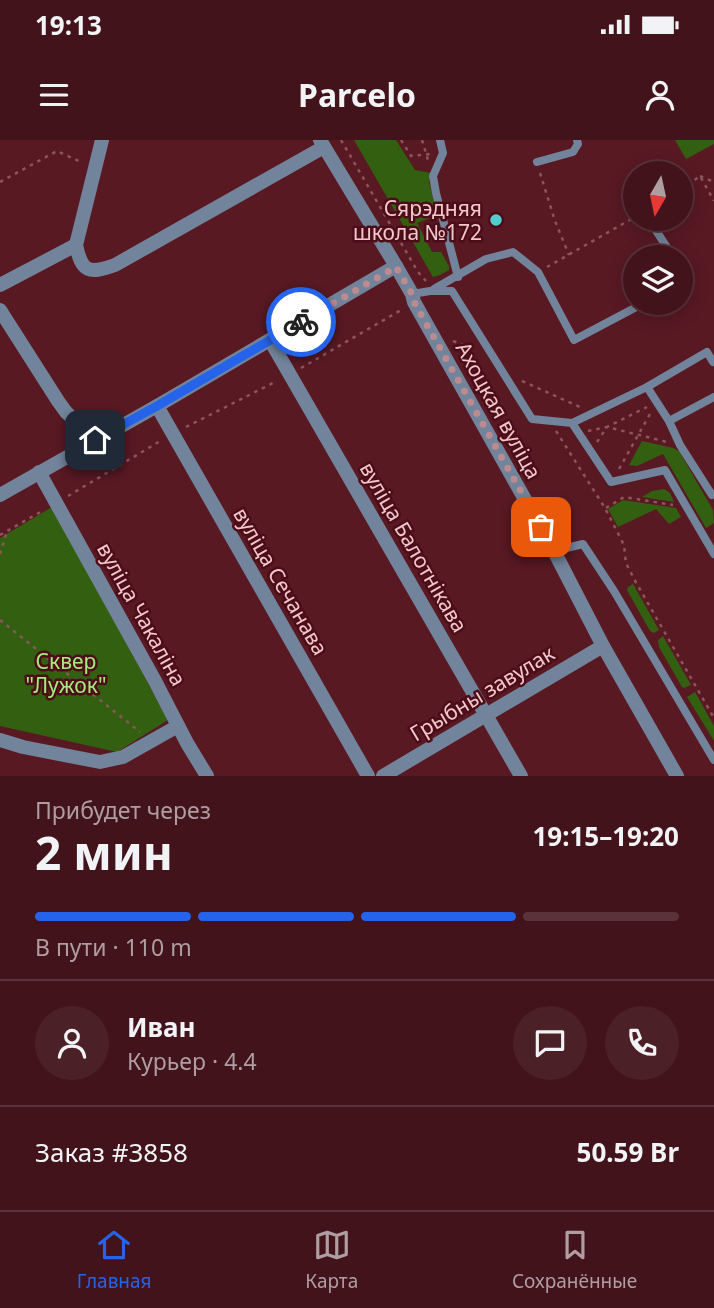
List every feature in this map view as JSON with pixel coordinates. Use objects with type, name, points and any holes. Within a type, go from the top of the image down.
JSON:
[{"type":"street","points":[[102,140],[76,245],[79,261],[88,270],[102,270],[115,265],[322,143]]},
{"type":"street","name":"Ахоцкая вуліца","points":[[322,143],[412,294],[414,302],[554,551],[603,646],[677,776]]},
{"type":"street","points":[[0,285],[76,245]]},
{"type":"street","points":[[0,495],[396,267]]},
{"type":"street","points":[[0,310],[58,401],[95,440]]},
{"type":"street","name":"вуліца Балотнікава","points":[[270,340],[521,776]]},
{"type":"street","name":"вуліца Сечанава","points":[[157,406],[368,776]]},
{"type":"street","name":"вуліца Чакаліна","points":[[39,472],[207,776]]},
{"type":"street","name":"Грыбны завулак","points":[[383,776],[603,646]]},
{"type":"street","points":[[0,740],[100,762],[123,757],[178,726]]},
{"type":"lane","points":[[440,140],[443,153],[433,176],[458,276]]},
{"type":"lane","points":[[537,162],[573,152],[579,144],[578,140]]},
{"type":"lane","points":[[430,291],[486,259],[513,252],[538,272],[574,340],[623,314]]},
{"type":"lane","points":[[412,294],[452,291],[532,419],[572,423],[647,387],[707,352],[713,362]]},
{"type":"lane","points":[[647,387],[669,421],[680,445],[712,495],[714,494]]},
{"type":"lane","points":[[669,421],[714,397]]},
{"type":"lane","points":[[572,423],[611,482],[665,470],[714,554]]},
{"type":"lane","points":[[554,551],[583,544],[614,591],[714,760]]},
{"type":"path","points":[[401,140],[411,156],[443,153]]},
{"type":"path","points":[[0,182],[57,151],[95,169]]},
{"type":"path","points":[[537,162],[555,221],[569,255]]},
{"type":"path","points":[[700,176],[714,182]]},
{"type":"path","points":[[693,181],[700,176]]},
{"type":"path","points":[[700,176],[714,201]]},
{"type":"path","points":[[538,272],[623,224]]},
{"type":"path","points":[[580,434],[607,426],[656,402]]},
{"type":"path","points":[[611,482],[656,402]]},
{"type":"path","points":[[548,420],[605,508],[624,545],[626,563],[634,579],[714,718]]},
{"type":"path","points":[[607,426],[680,445]]},
{"type":"path","points":[[590,452],[607,426]]},
{"type":"path","points":[[605,508],[624,497],[687,507]]},
{"type":"path","points":[[0,554],[7,531]]},
{"type":"path","points":[[0,620],[140,732],[162,735]]},
{"type":"green space","points":[[354,140],[396,140],[415,170],[431,173],[429,182],[438,215],[417,223],[432,252],[441,252],[449,270],[433,277]]},
{"type":"green space","points":[[675,140],[714,140],[714,144],[686,159]]},
{"type":"green space","points":[[642,441],[679,451],[713,510],[714,523],[706,528],[663,454],[637,466],[629,465]]},
{"type":"green space","points":[[664,489],[670,493],[674,502],[642,497],[652,491]]},
{"type":"green space","points":[[623,500],[676,508],[681,517],[669,524],[656,509],[618,527],[608,509]]},
{"type":"green space","name":"Сквер \"Лужок\"","points":[[52,507],[168,720],[117,752],[0,726],[0,538]]},
{"type":"green space","points":[[633,584],[659,630],[654,633],[650,631],[627,590]]},
{"type":"green space","points":[[663,636],[691,685],[682,687],[659,647],[658,640]]},
{"type":"green space","points":[[695,692],[714,726],[714,741],[687,697]]},
{"type":"way so far","points":[[301,322],[396,267],[541,527]]},
{"type":"place","name":"Сярэдняя школа №172","points":[[496,220]]},
{"type":"route","points":[[95,440],[301,322]]}]
